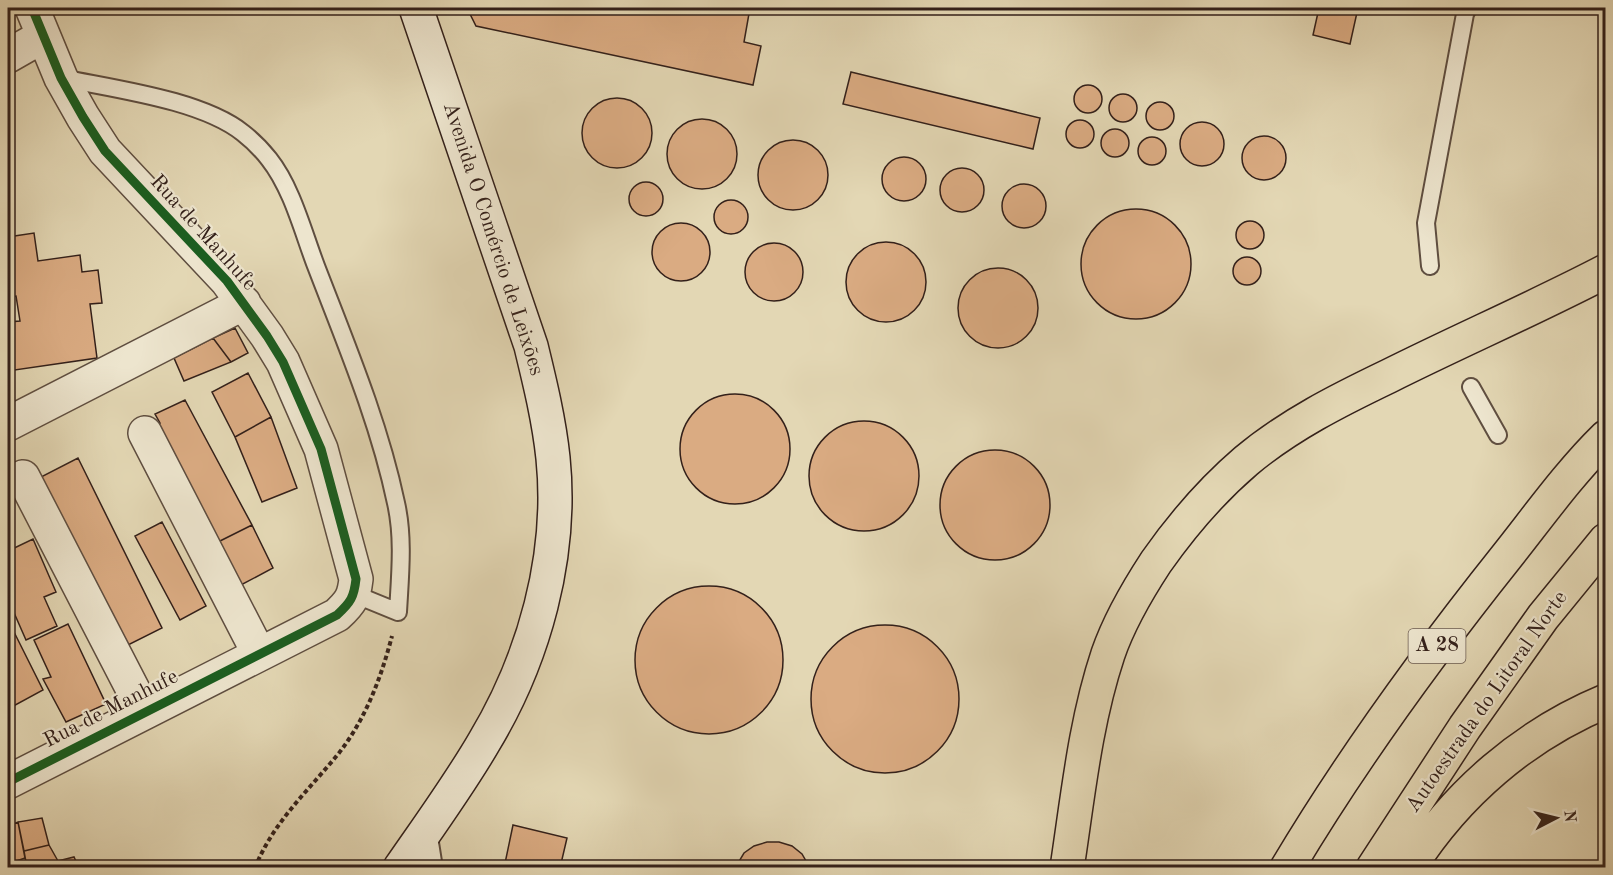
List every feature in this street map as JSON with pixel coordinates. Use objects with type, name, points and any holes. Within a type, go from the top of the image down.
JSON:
[{"type":"highway","points":[[1067,867],[1090,721],[1109,653],[1125,615],[1144,580],[1195,511],[1247,460],[1302,421],[1403,369],[1605,272]]},
{"type":"highway","name":"A 28","points":[[1287,867],[1349,771],[1434,650],[1524,534],[1605,437]]},
{"type":"highway","name":"Autoestrada do Litoral Norte","points":[[1373,867],[1466,727],[1543,617],[1605,540]]},
{"type":"highway","points":[[1409,867],[1450,812],[1488,775],[1548,730],[1567,718],[1605,701]]},
{"type":"street","name":"Avenida O Comércio de Leixões","points":[[400,867],[484,742],[520,669],[539,616],[549,564],[554,508],[551,450],[540,382],[531,346],[417,8]]},
{"type":"street","points":[[8,56],[37,22]]},
{"type":"street","name":"Rua de Manhufe","points":[[12,769],[144,711],[337,615],[348,605],[354,594],[356,579],[321,449],[283,362],[244,303],[208,259],[133,183],[105,151],[61,78],[37,22]]},
{"type":"street","points":[[8,424],[244,303]]},
{"type":"street","points":[[145,433],[259,654]]},
{"type":"street","points":[[23,477],[144,711]]},
{"type":"lane","points":[[1430,266],[1426,223],[1468,8]]},
{"type":"lane","points":[[61,78],[145,96],[213,114],[243,133],[269,159],[290,196],[374,424],[397,504],[400,569],[398,612],[354,594]]},
{"type":"lane","points":[[1471,387],[1498,435]]},
{"type":"lane","points":[[428,828],[434,867]]},
{"type":"path","points":[[255,867],[262,849],[292,805],[340,752],[368,707],[382,673],[398,612]]},
{"type":"building","points":[[467,8],[750,8],[744,42],[761,46],[753,85],[476,26]]},
{"type":"building","points":[[1319,8],[1358,8],[1350,44],[1313,35]]},
{"type":"building","points":[[851,72],[1040,118],[1033,149],[843,104]]},
{"type":"building","points":[[1088,85],[1098,89],[1102,99],[1098,109],[1088,113],[1078,109],[1074,99],[1078,89]]},
{"type":"building","points":[[1123,94],[1133,98],[1137,108],[1133,118],[1123,122],[1113,118],[1109,108],[1113,98]]},
{"type":"building","points":[[617,98],[630,101],[642,108],[649,120],[652,133],[649,146],[642,158],[630,165],[617,168],[604,165],[592,158],[585,146],[582,133],[585,120],[592,108],[604,101]]},
{"type":"building","points":[[1160,102],[1170,106],[1174,116],[1170,126],[1160,130],[1150,126],[1146,116],[1150,106]]},
{"type":"building","points":[[702,119],[715,122],[727,129],[734,141],[737,154],[734,167],[727,179],[715,186],[702,189],[689,186],[677,179],[670,167],[667,154],[670,141],[677,129],[689,122]]},
{"type":"building","points":[[1080,120],[1090,124],[1094,134],[1090,144],[1080,148],[1070,144],[1066,134],[1070,124]]},
{"type":"building","points":[[1202,122],[1218,128],[1224,144],[1218,160],[1202,166],[1186,160],[1180,144],[1186,128]]},
{"type":"building","points":[[1115,129],[1125,133],[1129,143],[1125,153],[1115,157],[1105,153],[1101,143],[1105,133]]},
{"type":"building","points":[[1264,136],[1280,142],[1286,158],[1280,174],[1264,180],[1248,174],[1242,158],[1248,142]]},
{"type":"building","points":[[1152,137],[1162,141],[1166,151],[1162,161],[1152,165],[1142,161],[1138,151],[1142,141]]},
{"type":"building","points":[[793,140],[806,143],[818,150],[825,162],[828,175],[825,188],[818,200],[806,207],[793,210],[780,207],[768,200],[761,188],[758,175],[761,162],[768,150],[780,143]]},
{"type":"building","points":[[904,157],[920,163],[926,179],[920,195],[904,201],[888,195],[882,179],[888,163]]},
{"type":"building","points":[[962,168],[978,174],[984,190],[978,206],[962,212],[946,206],[940,190],[946,174]]},
{"type":"building","points":[[646,182],[658,187],[663,199],[658,211],[646,216],[634,211],[629,199],[634,187]]},
{"type":"building","points":[[1024,184],[1040,190],[1046,206],[1040,222],[1024,228],[1008,222],[1002,206],[1008,190]]},
{"type":"building","points":[[731,200],[743,205],[748,217],[743,229],[731,234],[719,229],[714,217],[719,205]]},
{"type":"building","points":[[1136,209],[1157,213],[1175,225],[1187,243],[1191,264],[1187,285],[1175,303],[1157,315],[1136,319],[1115,315],[1097,303],[1085,285],[1081,264],[1085,243],[1097,225],[1115,213]]},
{"type":"building","points":[[1250,221],[1260,225],[1264,235],[1260,245],[1250,249],[1240,245],[1236,235],[1240,225]]},
{"type":"building","points":[[681,223],[692,225],[705,236],[710,252],[708,263],[697,276],[681,281],[670,279],[657,268],[652,252],[654,241],[665,228]]},
{"type":"building","points":[[34,233],[38,261],[80,255],[82,272],[98,270],[102,303],[90,304],[97,358],[8,371],[8,322],[20,321],[16,296],[10,297],[8,237]]},
{"type":"building","points":[[886,242],[901,245],[914,254],[923,267],[926,282],[923,297],[914,310],[901,319],[886,322],[871,319],[858,310],[849,297],[846,282],[849,267],[858,254],[871,245]]},
{"type":"building","points":[[774,243],[785,245],[798,256],[803,272],[801,283],[790,296],[774,301],[763,299],[750,288],[745,272],[747,261],[758,248]]},
{"type":"building","points":[[1247,257],[1257,261],[1261,271],[1257,281],[1247,285],[1237,281],[1233,271],[1237,261]]},
{"type":"building","points":[[998,268],[1013,271],[1026,280],[1035,293],[1038,308],[1035,323],[1026,336],[1013,345],[998,348],[983,345],[970,336],[961,323],[958,308],[961,293],[970,280],[983,271]]},
{"type":"building","points":[[235,328],[248,353],[231,362],[213,338]]},
{"type":"building","points":[[213,338],[231,362],[184,381],[174,358]]},
{"type":"building","points":[[248,373],[271,417],[235,437],[212,392]]},
{"type":"building","points":[[735,394],[756,398],[774,410],[786,428],[790,449],[786,470],[774,488],[756,500],[735,504],[714,500],[696,488],[684,470],[680,449],[684,428],[696,410],[714,398]]},
{"type":"building","points":[[185,400],[252,525],[216,543],[154,425],[160,423],[155,414]]},
{"type":"building","points":[[271,417],[297,488],[262,502],[235,437]]},
{"type":"building","points":[[864,421],[885,425],[903,437],[915,455],[919,476],[915,497],[903,515],[885,527],[864,531],[843,527],[825,515],[813,497],[809,476],[813,455],[825,437],[843,425]]},
{"type":"building","points":[[995,450],[1016,454],[1034,466],[1046,484],[1050,505],[1046,526],[1034,544],[1016,556],[995,560],[974,556],[956,544],[944,526],[940,505],[944,484],[956,466],[974,454]]},
{"type":"building","points":[[78,458],[162,628],[124,647],[39,478]]},
{"type":"building","points":[[162,522],[206,606],[180,620],[135,536]]},
{"type":"building","points":[[252,525],[273,568],[239,586],[216,543]]},
{"type":"building","points":[[33,539],[56,592],[44,597],[57,626],[26,640],[8,599],[8,551]]},
{"type":"building","points":[[709,586],[737,591],[762,607],[778,632],[783,660],[778,688],[762,713],[737,729],[709,734],[681,729],[656,713],[640,688],[635,660],[640,632],[656,607],[681,591]]},
{"type":"building","points":[[8,620],[43,690],[8,709]]},
{"type":"building","points":[[68,624],[106,704],[66,722],[43,679],[51,677],[34,640]]},
{"type":"building","points":[[885,625],[913,630],[938,646],[954,671],[959,699],[954,727],[938,752],[913,768],[885,773],[857,768],[832,752],[816,727],[811,699],[816,671],[832,646],[857,630]]},
{"type":"building","points":[[42,818],[49,845],[24,851],[18,822]]},
{"type":"building","points":[[18,822],[25,858],[8,864],[8,826]]},
{"type":"building","points":[[513,825],[567,838],[560,868],[504,868]]},
{"type":"building","points":[[767,842],[779,842],[792,846],[802,854],[810,868],[735,868],[744,853],[754,846]]},
{"type":"building","points":[[49,845],[58,861],[74,857],[79,868],[27,868],[24,851]]},
{"type":"building","points":[[941,864],[954,864],[963,868],[931,868]]},
{"type":"cycle path","points":[[8,782],[337,615],[351,599],[356,579],[321,449],[283,362],[227,281],[105,151],[61,78],[32,8]]}]
